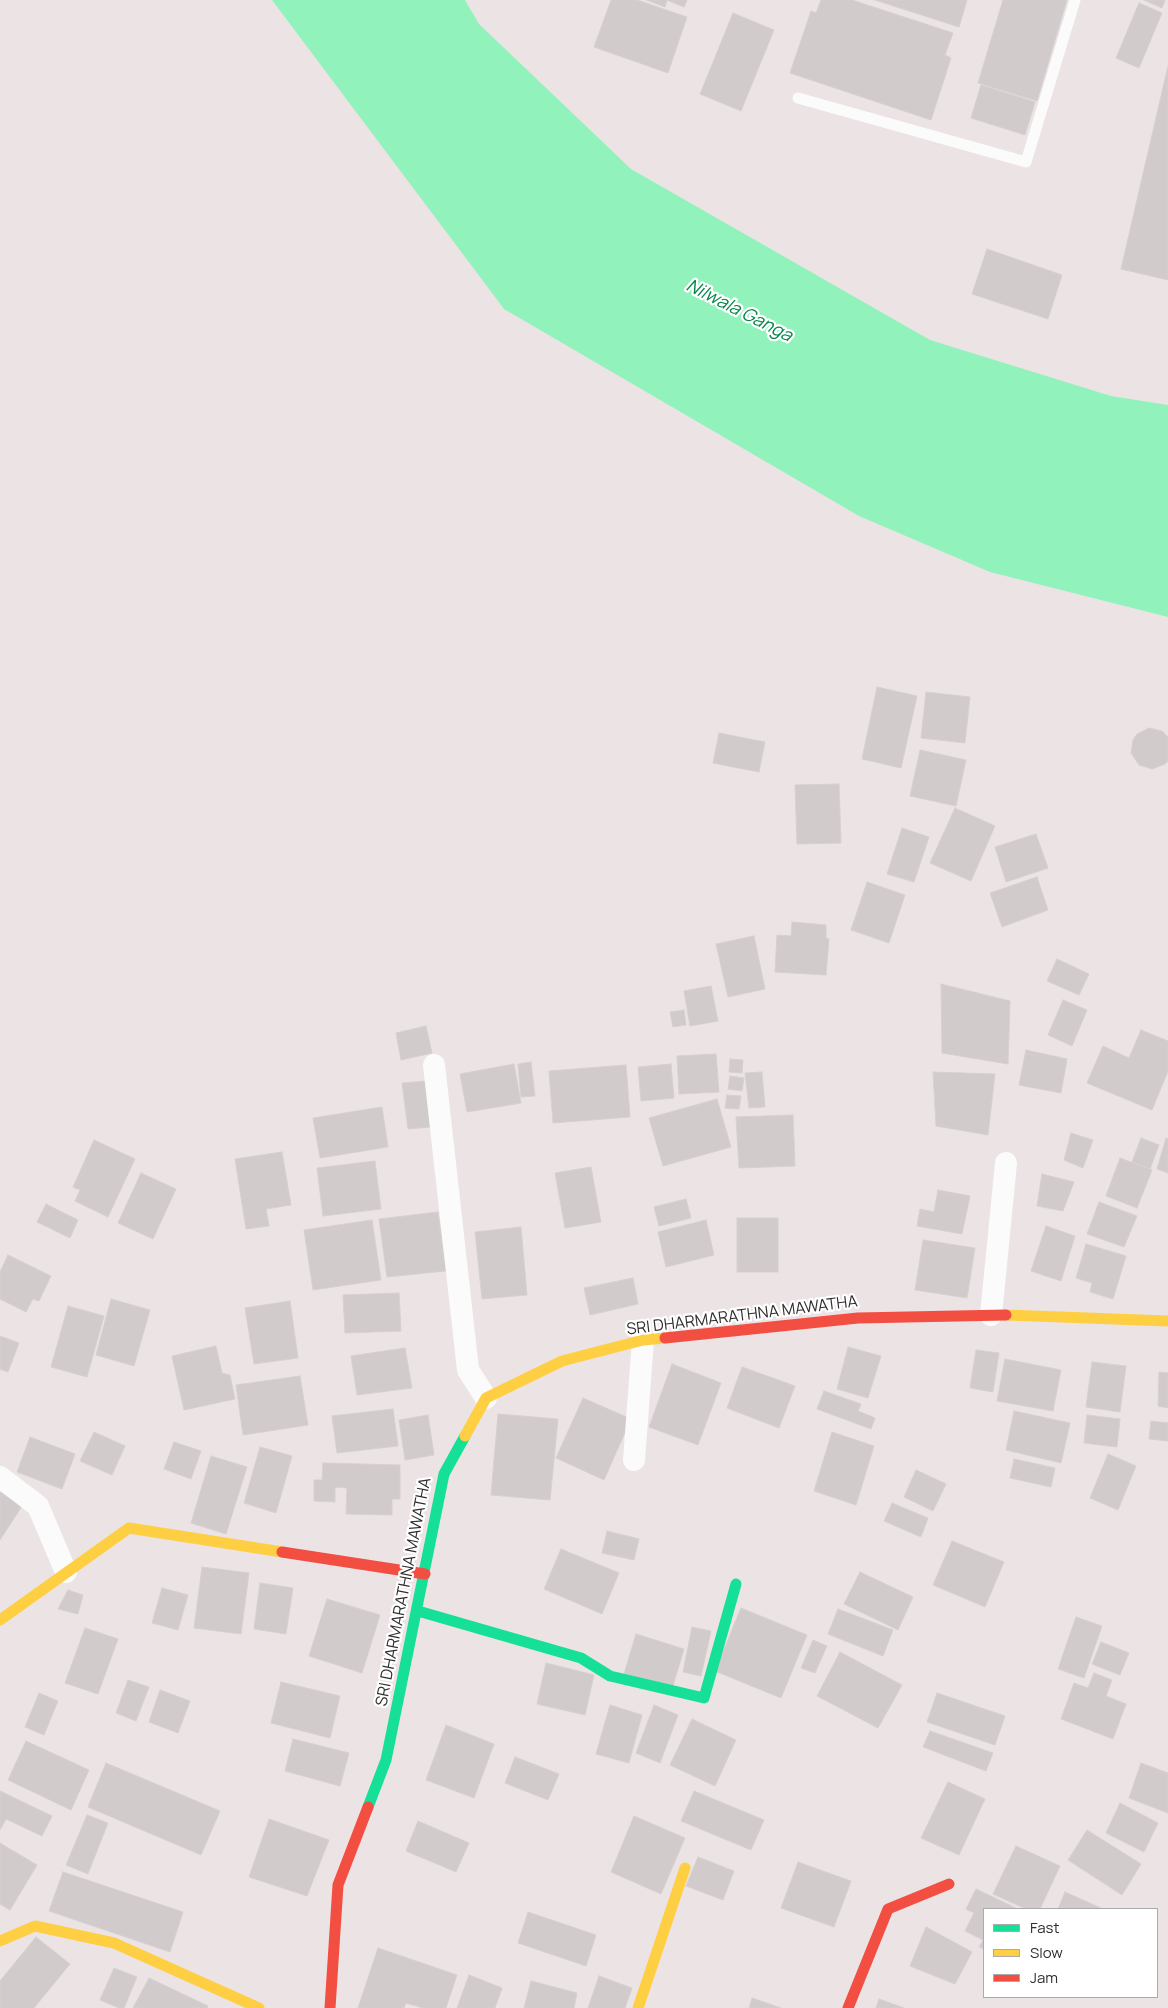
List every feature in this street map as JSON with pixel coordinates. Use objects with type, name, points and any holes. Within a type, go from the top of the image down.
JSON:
[{"type":"street","points":[[434,1065],[468,1370],[486,1398]]},
{"type":"street","points":[[991,1315],[1006,1163]]},
{"type":"street","name":"SRI DHARMARATHNA MAWATHA","points":[[330,2008],[338,1885],[386,1760],[426,1574],[444,1474],[486,1398],[562,1361],[643,1340],[858,1318],[991,1315],[1168,1321]]},
{"type":"street","points":[[634,1460],[643,1340]]},
{"type":"street","points":[[0,1477],[38,1506],[66,1572]]},
{"type":"street","points":[[0,1620],[129,1528],[426,1574]]},
{"type":"street","points":[[418,1611],[581,1658],[610,1676],[704,1698],[736,1584]]},
{"type":"street","points":[[638,2008],[685,1868]]},
{"type":"street","points":[[848,2008],[888,1909],[949,1884]]},
{"type":"street","points":[[0,1942],[35,1926],[114,1943],[259,2008]]},
{"type":"lane","points":[[798,98],[1026,162],[1075,0]]},
{"type":"water","name":"Nilwala Ganga","points":[[272,0],[465,0],[479,24],[631,169],[930,340],[1111,396],[1168,405],[1168,617],[990,572],[859,516],[504,309]]},
{"type":"building","points":[[611,0],[637,0],[687,17],[668,73],[594,47]]},
{"type":"building","points":[[647,0],[667,0],[665,7]]},
{"type":"building","points":[[667,0],[687,0],[684,7]]},
{"type":"building","points":[[821,0],[852,0],[953,33],[945,55],[951,58],[931,120],[790,73],[811,11],[816,13]]},
{"type":"building","points":[[875,0],[967,0],[959,27]]},
{"type":"building","points":[[1003,0],[1067,0],[1037,101],[978,83]]},
{"type":"building","points":[[1144,0],[1165,0],[1162,8]]},
{"type":"building","points":[[1139,3],[1162,13],[1139,68],[1116,58]]},
{"type":"building","points":[[733,13],[774,30],[741,111],[700,94]]},
{"type":"building","points":[[1168,66],[1168,280],[1121,269]]},
{"type":"building","points":[[981,85],[1035,102],[1025,135],[971,118]]},
{"type":"building","points":[[987,249],[1062,275],[1048,319],[972,294]]},
{"type":"building","points":[[877,687],[917,696],[901,768],[862,759]]},
{"type":"building","points":[[926,692],[970,697],[965,743],[921,738]]},
{"type":"building","points":[[1149,728],[1162,731],[1168,737],[1168,761],[1152,769],[1139,765],[1131,753],[1133,740],[1137,734]]},
{"type":"building","points":[[719,733],[765,742],[759,772],[713,763]]},
{"type":"building","points":[[920,750],[966,760],[956,806],[910,796]]},
{"type":"building","points":[[839,784],[841,843],[797,844],[795,785]]},
{"type":"building","points":[[955,808],[995,826],[971,881],[930,863]]},
{"type":"building","points":[[902,828],[929,837],[914,882],[887,874]]},
{"type":"building","points":[[1036,834],[1048,868],[1006,882],[995,847]]},
{"type":"building","points":[[1037,877],[1048,910],[1002,927],[990,893]]},
{"type":"building","points":[[867,882],[905,895],[889,943],[851,930]]},
{"type":"building","points":[[792,922],[826,925],[826,938],[829,939],[826,975],[775,972],[777,935],[791,936]]},
{"type":"building","points":[[754,936],[765,989],[728,997],[716,944]]},
{"type":"building","points":[[1057,959],[1089,974],[1079,995],[1047,981]]},
{"type":"building","points":[[941,984],[1010,1001],[1008,1064],[942,1053]]},
{"type":"building","points":[[711,986],[718,1021],[690,1026],[684,991]]},
{"type":"building","points":[[1063,1000],[1087,1010],[1072,1046],[1048,1035]]},
{"type":"building","points":[[684,1010],[686,1025],[673,1027],[670,1012]]},
{"type":"building","points":[[426,1026],[432,1053],[401,1060],[396,1033]]},
{"type":"building","points":[[1141,1030],[1168,1041],[1168,1071],[1152,1110],[1087,1083],[1103,1046],[1129,1058]]},
{"type":"building","points":[[1026,1050],[1067,1059],[1061,1093],[1019,1085]]},
{"type":"building","points":[[716,1054],[719,1092],[679,1094],[677,1056]]},
{"type":"building","points":[[730,1059],[743,1060],[742,1073],[729,1072]]},
{"type":"building","points":[[531,1062],[535,1096],[521,1097],[518,1064]]},
{"type":"building","points":[[514,1064],[521,1103],[467,1112],[460,1074]]},
{"type":"building","points":[[671,1064],[674,1098],[641,1101],[638,1067]]},
{"type":"building","points":[[626,1065],[630,1117],[553,1123],[549,1071]]},
{"type":"building","points":[[762,1072],[765,1107],[749,1108],[745,1073]]},
{"type":"building","points":[[933,1072],[995,1074],[988,1135],[936,1126]]},
{"type":"building","points":[[730,1076],[744,1078],[742,1091],[728,1089]]},
{"type":"building","points":[[426,1081],[431,1127],[408,1129],[402,1083]]},
{"type":"building","points":[[727,1095],[741,1096],[739,1109],[725,1108]]},
{"type":"building","points":[[717,1099],[731,1147],[663,1166],[649,1118]]},
{"type":"building","points":[[382,1107],[388,1147],[320,1158],[313,1118]]},
{"type":"building","points":[[793,1115],[795,1166],[739,1168],[736,1117]]},
{"type":"building","points":[[1071,1133],[1093,1140],[1083,1168],[1064,1160]]},
{"type":"building","points":[[1141,1138],[1159,1145],[1150,1169],[1132,1162]]},
{"type":"building","points":[[1166,1138],[1168,1139],[1168,1173],[1157,1169]]},
{"type":"building","points":[[94,1140],[135,1159],[108,1217],[75,1201],[80,1190],[73,1187]]},
{"type":"building","points":[[282,1152],[291,1205],[266,1209],[269,1226],[246,1229],[235,1159]]},
{"type":"building","points":[[1120,1158],[1152,1170],[1137,1208],[1106,1196]]},
{"type":"building","points":[[375,1161],[381,1209],[323,1216],[317,1168]]},
{"type":"building","points":[[591,1167],[601,1222],[565,1228],[555,1173]]},
{"type":"building","points":[[141,1173],[176,1189],[153,1239],[118,1223]]},
{"type":"building","points":[[1042,1174],[1074,1182],[1063,1211],[1037,1206]]},
{"type":"building","points":[[938,1190],[970,1196],[962,1234],[917,1226],[920,1209],[934,1212]]},
{"type":"building","points":[[686,1199],[691,1218],[659,1226],[654,1207]]},
{"type":"building","points":[[1099,1202],[1137,1216],[1124,1247],[1087,1234]]},
{"type":"building","points":[[46,1204],[78,1220],[70,1238],[37,1222]]},
{"type":"building","points":[[438,1212],[446,1271],[387,1277],[379,1219]]},
{"type":"building","points":[[737,1218],[778,1218],[778,1272],[737,1272]]},
{"type":"building","points":[[372,1220],[381,1280],[313,1290],[304,1230]]},
{"type":"building","points":[[706,1220],[714,1255],[666,1267],[658,1232]]},
{"type":"building","points":[[1046,1226],[1075,1236],[1061,1281],[1031,1271]]},
{"type":"building","points":[[521,1227],[527,1295],[482,1299],[475,1232]]},
{"type":"building","points":[[923,1240],[975,1248],[967,1298],[915,1290]]},
{"type":"building","points":[[1086,1244],[1126,1256],[1113,1299],[1090,1292],[1092,1283],[1076,1278]]},
{"type":"building","points":[[8,1255],[51,1276],[39,1301],[33,1299],[26,1312],[0,1299],[0,1272]]},
{"type":"building","points":[[633,1278],[638,1304],[590,1315],[584,1288]]},
{"type":"building","points":[[399,1293],[401,1331],[345,1333],[343,1295]]},
{"type":"building","points":[[111,1299],[150,1310],[134,1366],[96,1355]]},
{"type":"building","points":[[290,1301],[298,1358],[254,1364],[245,1308]]},
{"type":"building","points":[[68,1306],[104,1316],[87,1377],[51,1367]]},
{"type":"building","points":[[0,1336],[19,1343],[8,1372],[0,1369]]},
{"type":"building","points":[[216,1346],[222,1373],[230,1375],[235,1399],[184,1410],[172,1356]]},
{"type":"building","points":[[848,1347],[881,1356],[868,1398],[837,1389]]},
{"type":"building","points":[[405,1348],[412,1388],[357,1395],[351,1356]]},
{"type":"building","points":[[976,1350],[999,1353],[993,1392],[970,1388]]},
{"type":"building","points":[[1005,1359],[1061,1370],[1053,1411],[997,1401]]},
{"type":"building","points":[[1092,1362],[1126,1366],[1120,1412],[1086,1407]]},
{"type":"building","points":[[672,1364],[721,1383],[698,1445],[649,1427]]},
{"type":"building","points":[[742,1367],[795,1386],[779,1428],[727,1408]]},
{"type":"building","points":[[1159,1372],[1168,1373],[1168,1408],[1158,1406]]},
{"type":"building","points":[[300,1376],[308,1425],[243,1435],[236,1385]]},
{"type":"building","points":[[824,1391],[861,1404],[858,1411],[875,1418],[871,1429],[817,1409]]},
{"type":"building","points":[[583,1398],[631,1419],[604,1480],[556,1458]]},
{"type":"building","points":[[393,1409],[398,1446],[337,1453],[332,1416]]},
{"type":"building","points":[[1014,1411],[1070,1423],[1061,1463],[1006,1450]]},
{"type":"building","points":[[498,1414],[558,1419],[550,1500],[491,1495]]},
{"type":"building","points":[[428,1415],[434,1455],[405,1460],[399,1420]]},
{"type":"building","points":[[1087,1415],[1120,1419],[1117,1447],[1084,1443]]},
{"type":"building","points":[[1151,1421],[1168,1423],[1168,1441],[1149,1439]]},
{"type":"building","points":[[94,1432],[125,1446],[112,1475],[80,1461]]},
{"type":"building","points":[[832,1432],[874,1446],[856,1505],[814,1491]]},
{"type":"building","points":[[30,1437],[75,1454],[62,1489],[17,1472]]},
{"type":"building","points":[[174,1442],[201,1451],[191,1479],[164,1469]]},
{"type":"building","points":[[260,1447],[292,1456],[276,1513],[244,1503]]},
{"type":"building","points":[[1108,1454],[1136,1466],[1118,1510],[1090,1498]]},
{"type":"building","points":[[211,1456],[247,1467],[226,1534],[191,1523]]},
{"type":"building","points":[[1014,1459],[1055,1468],[1051,1487],[1010,1478]]},
{"type":"building","points":[[323,1463],[400,1465],[400,1499],[392,1499],[392,1515],[346,1514],[347,1488],[335,1487],[335,1502],[314,1501],[314,1480],[322,1480]]},
{"type":"building","points":[[916,1470],[946,1484],[933,1511],[904,1497]]},
{"type":"building","points":[[0,1492],[22,1506],[0,1540]]},
{"type":"building","points":[[892,1503],[928,1518],[921,1537],[884,1521]]},
{"type":"building","points":[[607,1531],[639,1539],[634,1560],[602,1553]]},
{"type":"building","points":[[952,1541],[1004,1562],[985,1607],[933,1585]]},
{"type":"building","points":[[561,1549],[619,1573],[602,1614],[544,1589]]},
{"type":"building","points":[[202,1567],[249,1573],[241,1634],[194,1628]]},
{"type":"building","points":[[860,1572],[913,1597],[898,1630],[844,1604]]},
{"type":"building","points":[[260,1583],[293,1588],[286,1634],[254,1629]]},
{"type":"building","points":[[162,1588],[188,1595],[178,1630],[152,1623]]},
{"type":"building","points":[[68,1590],[83,1595],[78,1614],[58,1609]]},
{"type":"building","points":[[327,1599],[380,1615],[362,1673],[309,1656]]},
{"type":"building","points":[[741,1608],[807,1635],[781,1698],[715,1671]]},
{"type":"building","points":[[838,1609],[893,1630],[883,1656],[828,1634]]},
{"type":"building","points":[[1076,1617],[1102,1626],[1084,1678],[1058,1669]]},
{"type":"building","points":[[692,1627],[711,1631],[701,1676],[683,1672]]},
{"type":"building","points":[[85,1628],[118,1639],[98,1694],[65,1683]]},
{"type":"building","points":[[636,1634],[684,1649],[672,1689],[624,1674]]},
{"type":"building","points":[[813,1640],[827,1646],[815,1673],[801,1668]]},
{"type":"building","points":[[1101,1642],[1129,1653],[1120,1675],[1092,1664]]},
{"type":"building","points":[[840,1652],[902,1685],[878,1728],[817,1696]]},
{"type":"building","points":[[546,1663],[594,1675],[585,1715],[537,1704]]},
{"type":"building","points":[[1094,1673],[1112,1680],[1106,1696],[1126,1704],[1113,1739],[1061,1719],[1074,1683],[1088,1688]]},
{"type":"building","points":[[128,1680],[149,1687],[136,1721],[116,1713]]},
{"type":"building","points":[[281,1682],[340,1696],[330,1738],[271,1723]]},
{"type":"building","points":[[160,1690],[190,1701],[178,1733],[149,1722]]},
{"type":"building","points":[[39,1693],[58,1701],[44,1735],[25,1727]]},
{"type":"building","points":[[937,1693],[1005,1716],[995,1745],[927,1722]]},
{"type":"building","points":[[610,1705],[642,1715],[629,1763],[596,1754]]},
{"type":"building","points":[[654,1705],[678,1715],[660,1763],[636,1753]]},
{"type":"building","points":[[692,1719],[736,1740],[715,1786],[670,1765]]},
{"type":"building","points":[[446,1725],[494,1744],[474,1798],[426,1780]]},
{"type":"building","points":[[930,1731],[993,1753],[986,1771],[923,1747]]},
{"type":"building","points":[[293,1739],[349,1753],[340,1786],[285,1771]]},
{"type":"building","points":[[26,1741],[89,1770],[71,1810],[8,1780]]},
{"type":"building","points":[[515,1757],[559,1774],[548,1800],[505,1783]]},
{"type":"building","points":[[106,1763],[220,1811],[201,1855],[88,1807]]},
{"type":"building","points":[[1141,1763],[1168,1773],[1168,1813],[1129,1798]]},
{"type":"building","points":[[948,1782],[985,1799],[959,1855],[921,1838]]},
{"type":"building","points":[[0,1791],[52,1816],[42,1836],[6,1819],[0,1830]]},
{"type":"building","points":[[694,1791],[764,1820],[751,1850],[681,1821]]},
{"type":"building","points":[[1120,1803],[1158,1823],[1144,1852],[1106,1833]]},
{"type":"building","points":[[87,1815],[108,1823],[88,1874],[66,1865]]},
{"type":"building","points":[[634,1816],[685,1838],[661,1894],[611,1872]]},
{"type":"building","points":[[269,1819],[329,1840],[307,1896],[249,1877]]},
{"type":"building","points":[[418,1821],[469,1843],[456,1872],[406,1851]]},
{"type":"building","points":[[1087,1830],[1141,1864],[1122,1895],[1068,1860]]},
{"type":"building","points":[[0,1843],[37,1865],[10,1910],[0,1904]]},
{"type":"building","points":[[1016,1846],[1060,1866],[1040,1908],[1024,1908],[993,1894]]},
{"type":"building","points":[[698,1857],[734,1871],[723,1900],[686,1886]]},
{"type":"building","points":[[798,1862],[851,1881],[834,1927],[781,1908]]},
{"type":"building","points":[[63,1872],[183,1912],[170,1952],[49,1911]]},
{"type":"building","points":[[976,1889],[1016,1908],[983,1908],[983,1940],[965,1931],[974,1913],[966,1909]]},
{"type":"building","points":[[1065,1892],[1101,1908],[1058,1908]]},
{"type":"building","points":[[528,1912],[596,1935],[586,1966],[518,1943]]},
{"type":"building","points":[[926,1927],[972,1952],[955,1984],[910,1966]]},
{"type":"building","points":[[36,1937],[70,1964],[34,2008],[0,2008],[0,1981]]},
{"type":"building","points":[[983,1940],[983,1949],[979,1947]]},
{"type":"building","points":[[378,1948],[457,1975],[446,2008],[423,2008],[406,2003],[404,2008],[358,2008]]},
{"type":"building","points":[[114,1968],[137,1977],[124,2008],[119,2008],[100,2000]]},
{"type":"building","points":[[469,1975],[502,1988],[495,2008],[457,2008]]},
{"type":"building","points":[[599,1976],[632,1988],[625,2008],[588,2008]]},
{"type":"building","points":[[149,1978],[208,2006],[207,2008],[133,2008]]},
{"type":"building","points":[[531,1981],[577,1993],[574,2008],[524,2008]]},
{"type":"building","points":[[752,1998],[781,2008],[749,2008]]},
{"type":"building","points":[[879,1999],[904,2008],[876,2008]]},
{"type":"traffic: fast","points":[[368,1807],[386,1760],[444,1474],[465,1436]]},
{"type":"traffic: fast","points":[[418,1611],[581,1658],[610,1676],[704,1698],[736,1584]]},
{"type":"traffic: slow","points":[[1006,1315],[1168,1321]]},
{"type":"traffic: slow","points":[[465,1436],[486,1398],[562,1361],[643,1340],[665,1338]]},
{"type":"traffic: slow","points":[[0,1620],[129,1528],[282,1552]]},
{"type":"traffic: slow","points":[[638,2008],[685,1868]]},
{"type":"traffic: slow","points":[[0,1941],[35,1926],[114,1943],[259,2008]]},
{"type":"traffic: jam","points":[[665,1338],[858,1318],[1006,1315]]},
{"type":"traffic: jam","points":[[282,1552],[425,1574]]},
{"type":"traffic: jam","points":[[330,2008],[338,1885],[368,1807]]},
{"type":"traffic: jam","points":[[848,2008],[888,1909],[949,1884]]}]
